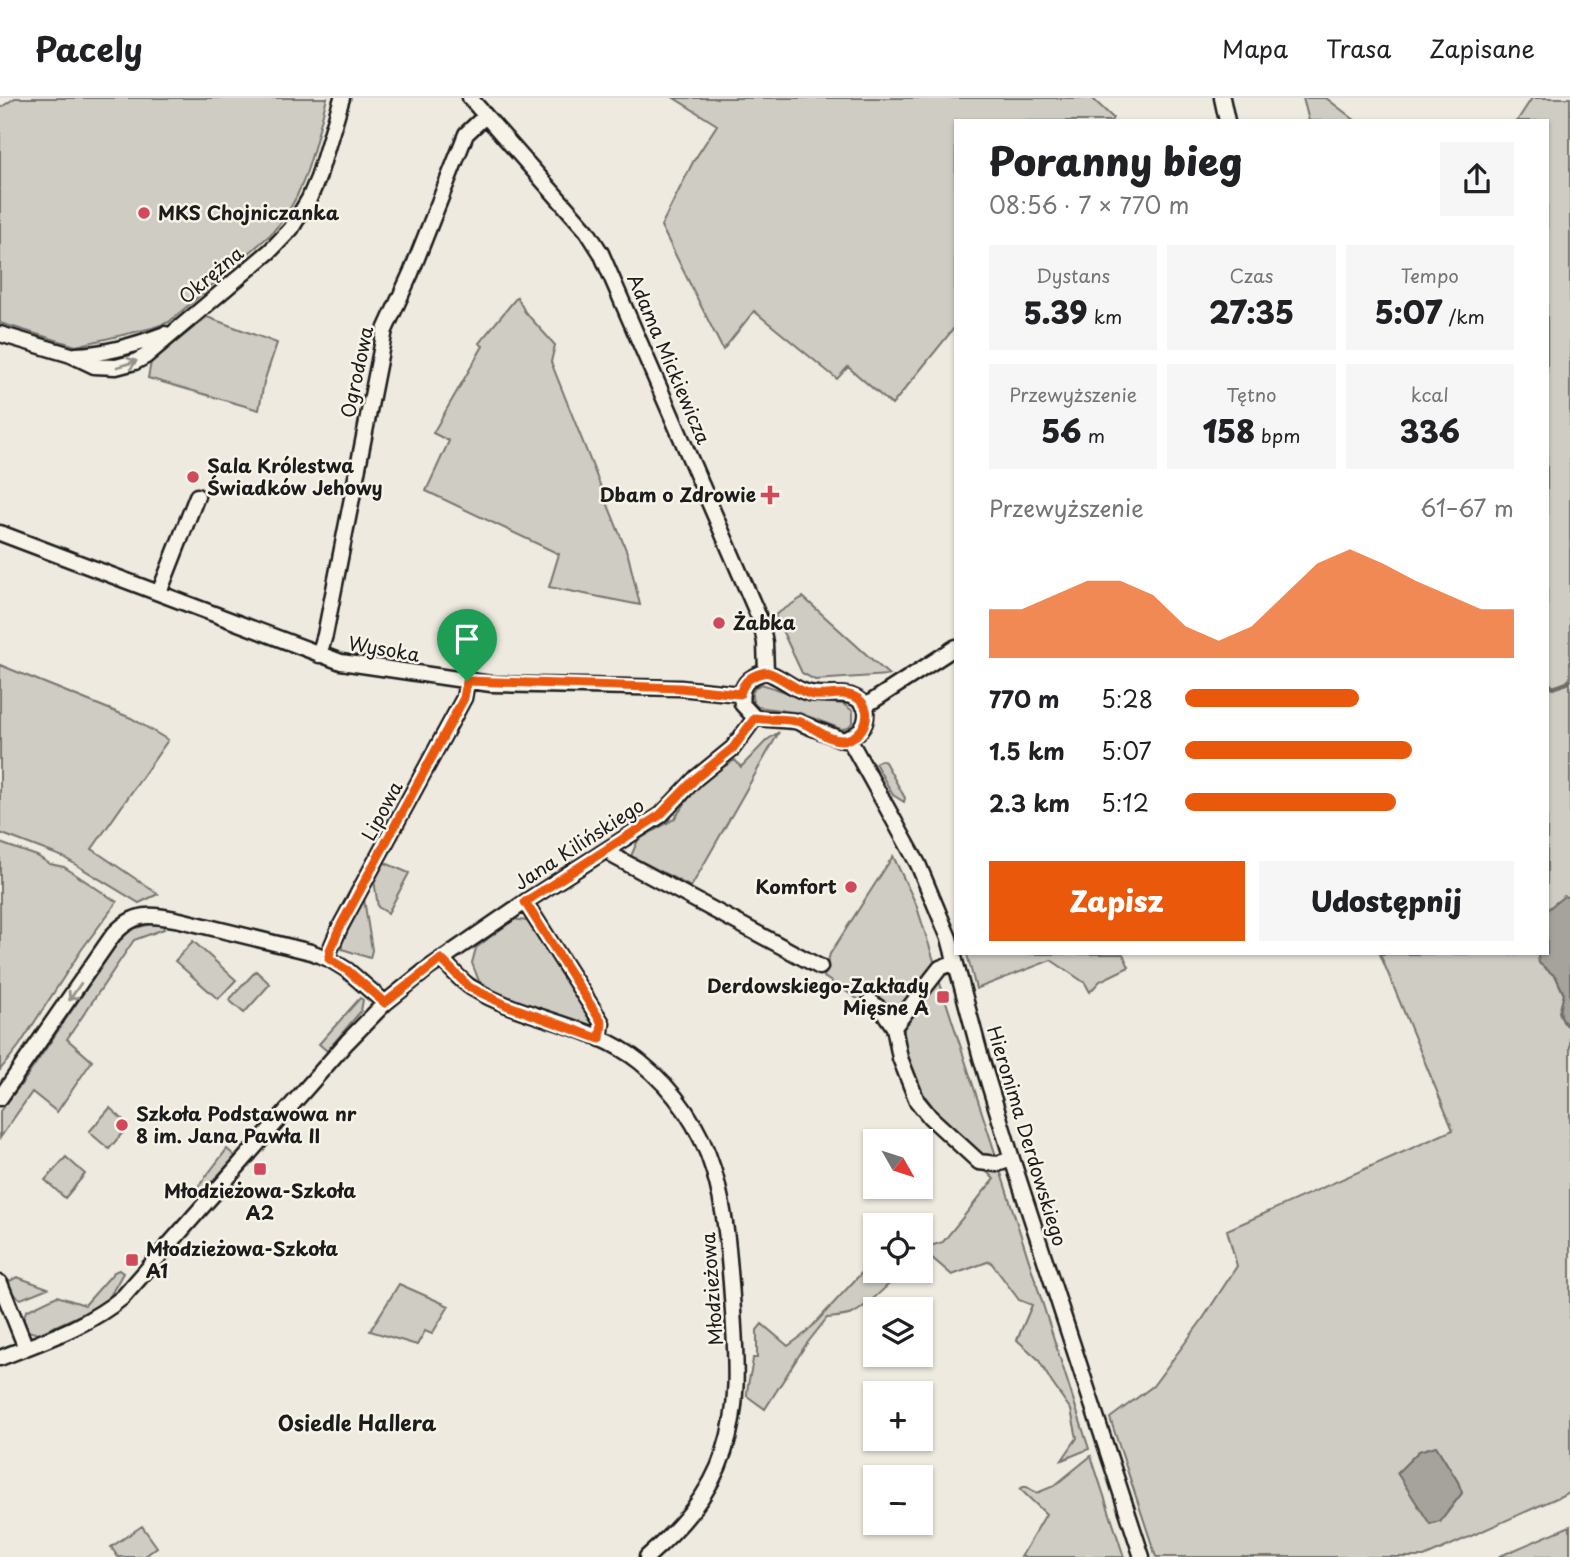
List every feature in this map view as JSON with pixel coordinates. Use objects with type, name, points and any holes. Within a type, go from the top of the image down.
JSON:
[{"type":"street","name":"Okrężna","points":[[0,334],[71,355],[97,354],[119,349],[175,330],[276,246],[291,229],[309,199],[342,98]]},
{"type":"street","name":"Adama Mickiewicza","points":[[470,98],[587,231],[601,253],[761,622],[766,672]]},
{"type":"street","points":[[1222,98],[1227,119]]},
{"type":"street","name":"Ogrodowa","points":[[319,655],[385,330],[411,273],[466,134],[485,116]]},
{"type":"street","points":[[159,593],[197,496]]},
{"type":"street","name":"Wysoka","points":[[0,533],[319,655],[358,665],[505,684],[680,688],[740,694]]},
{"type":"street","points":[[865,706],[954,647]]},
{"type":"street","points":[[766,672],[807,693],[850,695],[865,706],[865,723],[856,735],[849,739],[833,738],[795,721],[755,718],[744,708],[740,694],[747,680],[766,672]]},
{"type":"street","name":"Lipowa","points":[[329,959],[340,927],[464,698],[467,681]]},
{"type":"street","name":"Jana Kilińskiego","points":[[441,959],[652,821],[696,778],[733,748],[755,718]]},
{"type":"street","name":"Hieronima Derdowskiego","points":[[849,739],[918,864],[942,919],[1012,1159],[1142,1557]]},
{"type":"street","points":[[610,848],[615,857],[820,967]]},
{"type":"street","points":[[525,902],[602,1023],[600,1039]]},
{"type":"street","points":[[0,1098],[113,935],[126,922],[138,917],[162,917],[311,952],[347,970],[385,1003]]},
{"type":"street","points":[[0,1358],[92,1319],[108,1310],[136,1285],[347,1042],[385,1003],[441,959]]},
{"type":"street","name":"Młodzieżowa","points":[[441,959],[469,987],[506,1005],[600,1039],[641,1062],[671,1092],[688,1115],[714,1171],[728,1236],[737,1369],[734,1410],[729,1437],[717,1469],[701,1498],[674,1532],[647,1557]]},
{"type":"street","points":[[894,1027],[940,968],[955,962]]},
{"type":"street","points":[[870,1001],[883,1011],[894,1027],[900,1058],[917,1101],[930,1117],[979,1162],[997,1164],[1012,1159]]},
{"type":"street","points":[[0,1283],[26,1348]]},
{"type":"shaded area","name":"MKS Chojniczanka","points":[[15,98],[327,98],[313,153],[300,188],[292,205],[270,235],[169,322],[76,346],[0,323],[0,108]]},
{"type":"shaded area","points":[[674,98],[1092,98],[1113,118],[954,119],[954,328],[892,405],[848,367],[837,379],[754,311],[723,350],[661,226],[693,162],[717,125]]},
{"type":"shaded area","points":[[1303,98],[1326,98],[1353,119],[1308,119]]},
{"type":"shaded area","points":[[1532,98],[1570,98],[1570,898],[1564,897],[1549,908],[1549,119],[1518,119]]},
{"type":"shaded area","points":[[517,297],[525,312],[555,345],[551,362],[628,555],[640,605],[549,587],[559,554],[426,491],[449,441],[433,433],[483,346],[479,343]]},
{"type":"shaded area","points":[[207,317],[277,343],[264,382],[259,410],[148,378],[151,362]]},
{"type":"shaded area","points":[[803,597],[889,675],[815,680],[802,673],[775,615]]},
{"type":"shaded area","points":[[0,665],[131,718],[168,740],[92,849],[158,894],[139,903],[63,857],[0,833]]},
{"type":"shaded area","points":[[761,684],[814,701],[843,704],[853,711],[853,722],[848,728],[841,729],[800,713],[758,707],[752,695]]},
{"type":"shaded area","points":[[779,732],[691,887],[631,856],[638,840],[674,819],[697,787],[709,776],[735,760],[741,767],[767,740]]},
{"type":"shaded area","points":[[881,760],[885,762],[905,798],[904,802],[893,795],[875,763]]},
{"type":"shaded area","points":[[0,843],[37,856],[50,864],[64,867],[117,902],[0,1070]]},
{"type":"shaded area","points":[[893,856],[916,904],[935,964],[907,1004],[895,1007],[883,1004],[876,1011],[824,977],[830,954]]},
{"type":"shaded area","points":[[383,862],[409,873],[388,913],[378,907],[374,880]]},
{"type":"shaded area","points":[[1564,896],[1570,898],[1570,1028],[1563,1020],[1561,1004],[1564,994],[1556,977],[1539,963],[1538,955],[1549,955],[1549,908]]},
{"type":"shaded area","points":[[364,899],[372,950],[370,958],[342,949],[342,942]]},
{"type":"shaded area","points":[[513,919],[527,921],[537,934],[592,1023],[592,1028],[506,998],[479,981],[472,963],[476,948]]},
{"type":"shaded area","points":[[151,924],[163,925],[164,929],[134,940],[67,1039],[92,1061],[57,1112],[32,1092],[0,1138],[0,1111],[24,1081],[118,942],[132,929]]},
{"type":"shaded area","points":[[193,941],[236,980],[218,999],[175,961]]},
{"type":"shaded area","points":[[967,955],[1123,955],[1129,967],[1100,981],[1090,992],[1085,983],[1051,960],[976,989]]},
{"type":"shaded area","points":[[1380,955],[1538,955],[1539,963],[1556,977],[1564,995],[1559,1012],[1563,1022],[1570,1028],[1570,1492],[1424,1557],[1156,1557],[1110,1418],[1153,1386],[1202,1320],[1237,1266],[1227,1230],[1453,1130]],"holes":[[[1436,1446],[1458,1482],[1462,1493],[1441,1521]]]},
{"type":"shaded area","points":[[256,971],[270,984],[244,1013],[229,1000]]},
{"type":"shaded area","points":[[938,977],[997,1159],[985,1159],[970,1148],[936,1111],[914,1081],[902,1039],[906,1020]]},
{"type":"shaded area","points":[[360,998],[363,1000],[361,1011],[327,1051],[319,1044]]},
{"type":"shaded area","points":[[110,1108],[129,1125],[109,1149],[89,1132]]},
{"type":"shaded area","points":[[227,1149],[236,1157],[199,1195],[195,1191]]},
{"type":"shaded area","points":[[66,1157],[85,1174],[65,1198],[45,1180]]},
{"type":"shaded area","points":[[984,1169],[1000,1170],[1089,1449],[1062,1460],[1077,1438],[1071,1410],[1038,1359],[1017,1340],[1032,1305],[1019,1300],[990,1261],[952,1275],[933,1259],[933,1245],[943,1242],[994,1179]]},
{"type":"shaded area","points":[[119,1270],[123,1273],[109,1298],[89,1311],[38,1334],[28,1331],[23,1320],[26,1311],[57,1296],[85,1305],[114,1272]]},
{"type":"shaded area","points":[[863,1271],[863,1283],[890,1283],[875,1297],[863,1297],[863,1307],[854,1313],[827,1318],[805,1346],[765,1409],[747,1396],[753,1358],[757,1358],[757,1330],[762,1324],[788,1346],[807,1332]]},
{"type":"shaded area","points":[[17,1277],[48,1288],[21,1299],[10,1292],[6,1283]]},
{"type":"shaded area","points":[[399,1284],[449,1306],[432,1334],[425,1331],[417,1345],[370,1331]]},
{"type":"shaded area","points":[[1436,1446],[1462,1493],[1440,1521],[1430,1524],[1397,1473],[1419,1451]]},
{"type":"shaded area","points":[[1091,1456],[1124,1557],[1021,1557],[1046,1514],[1020,1489],[1025,1486],[1037,1493],[1054,1486]]},
{"type":"shaded area","points":[[142,1526],[157,1547],[144,1557],[118,1557],[111,1547]]},
{"type":"shaded area","points":[[1570,1526],[1570,1557],[1498,1557]]},
{"type":"waterway","points":[[1549,684],[1553,688],[1570,680]]},
{"type":"place","name":"MKS Chojniczanka","points":[[144,213]]},
{"type":"place","name":"Sala Królestwa Świadków Jehowy","points":[[193,477]]},
{"type":"place","name":"Dbam o Zdrowie","points":[[770,495]]},
{"type":"place","name":"Żabka","points":[[719,623]]},
{"type":"place","name":"Komfort","points":[[851,887]]},
{"type":"place","name":"Derdowskiego-Zakłady Mięsne A","points":[[943,997]]},
{"type":"place","name":"Szkoła Podstawowa nr 8 im. Jana Pawła II","points":[[122,1125]]},
{"type":"place","name":"Młodzieżowa-Szkoła A2","points":[[260,1169]]},
{"type":"place","name":"Młodzieżowa-Szkoła A1","points":[[132,1260]]},
{"type":"district","name":"Osiedle Hallera","points":[[357,1424]]},
{"type":"route","points":[[766,672],[814,695],[853,696],[863,704],[867,715],[860,731],[843,740],[788,719],[755,718],[733,748],[709,766],[660,815],[525,902],[602,1023],[600,1039],[506,1005],[469,987],[441,959],[385,1003],[347,970],[329,959],[340,927],[464,698],[467,681],[491,684],[680,688],[740,694],[743,685],[751,676],[766,672]]}]
